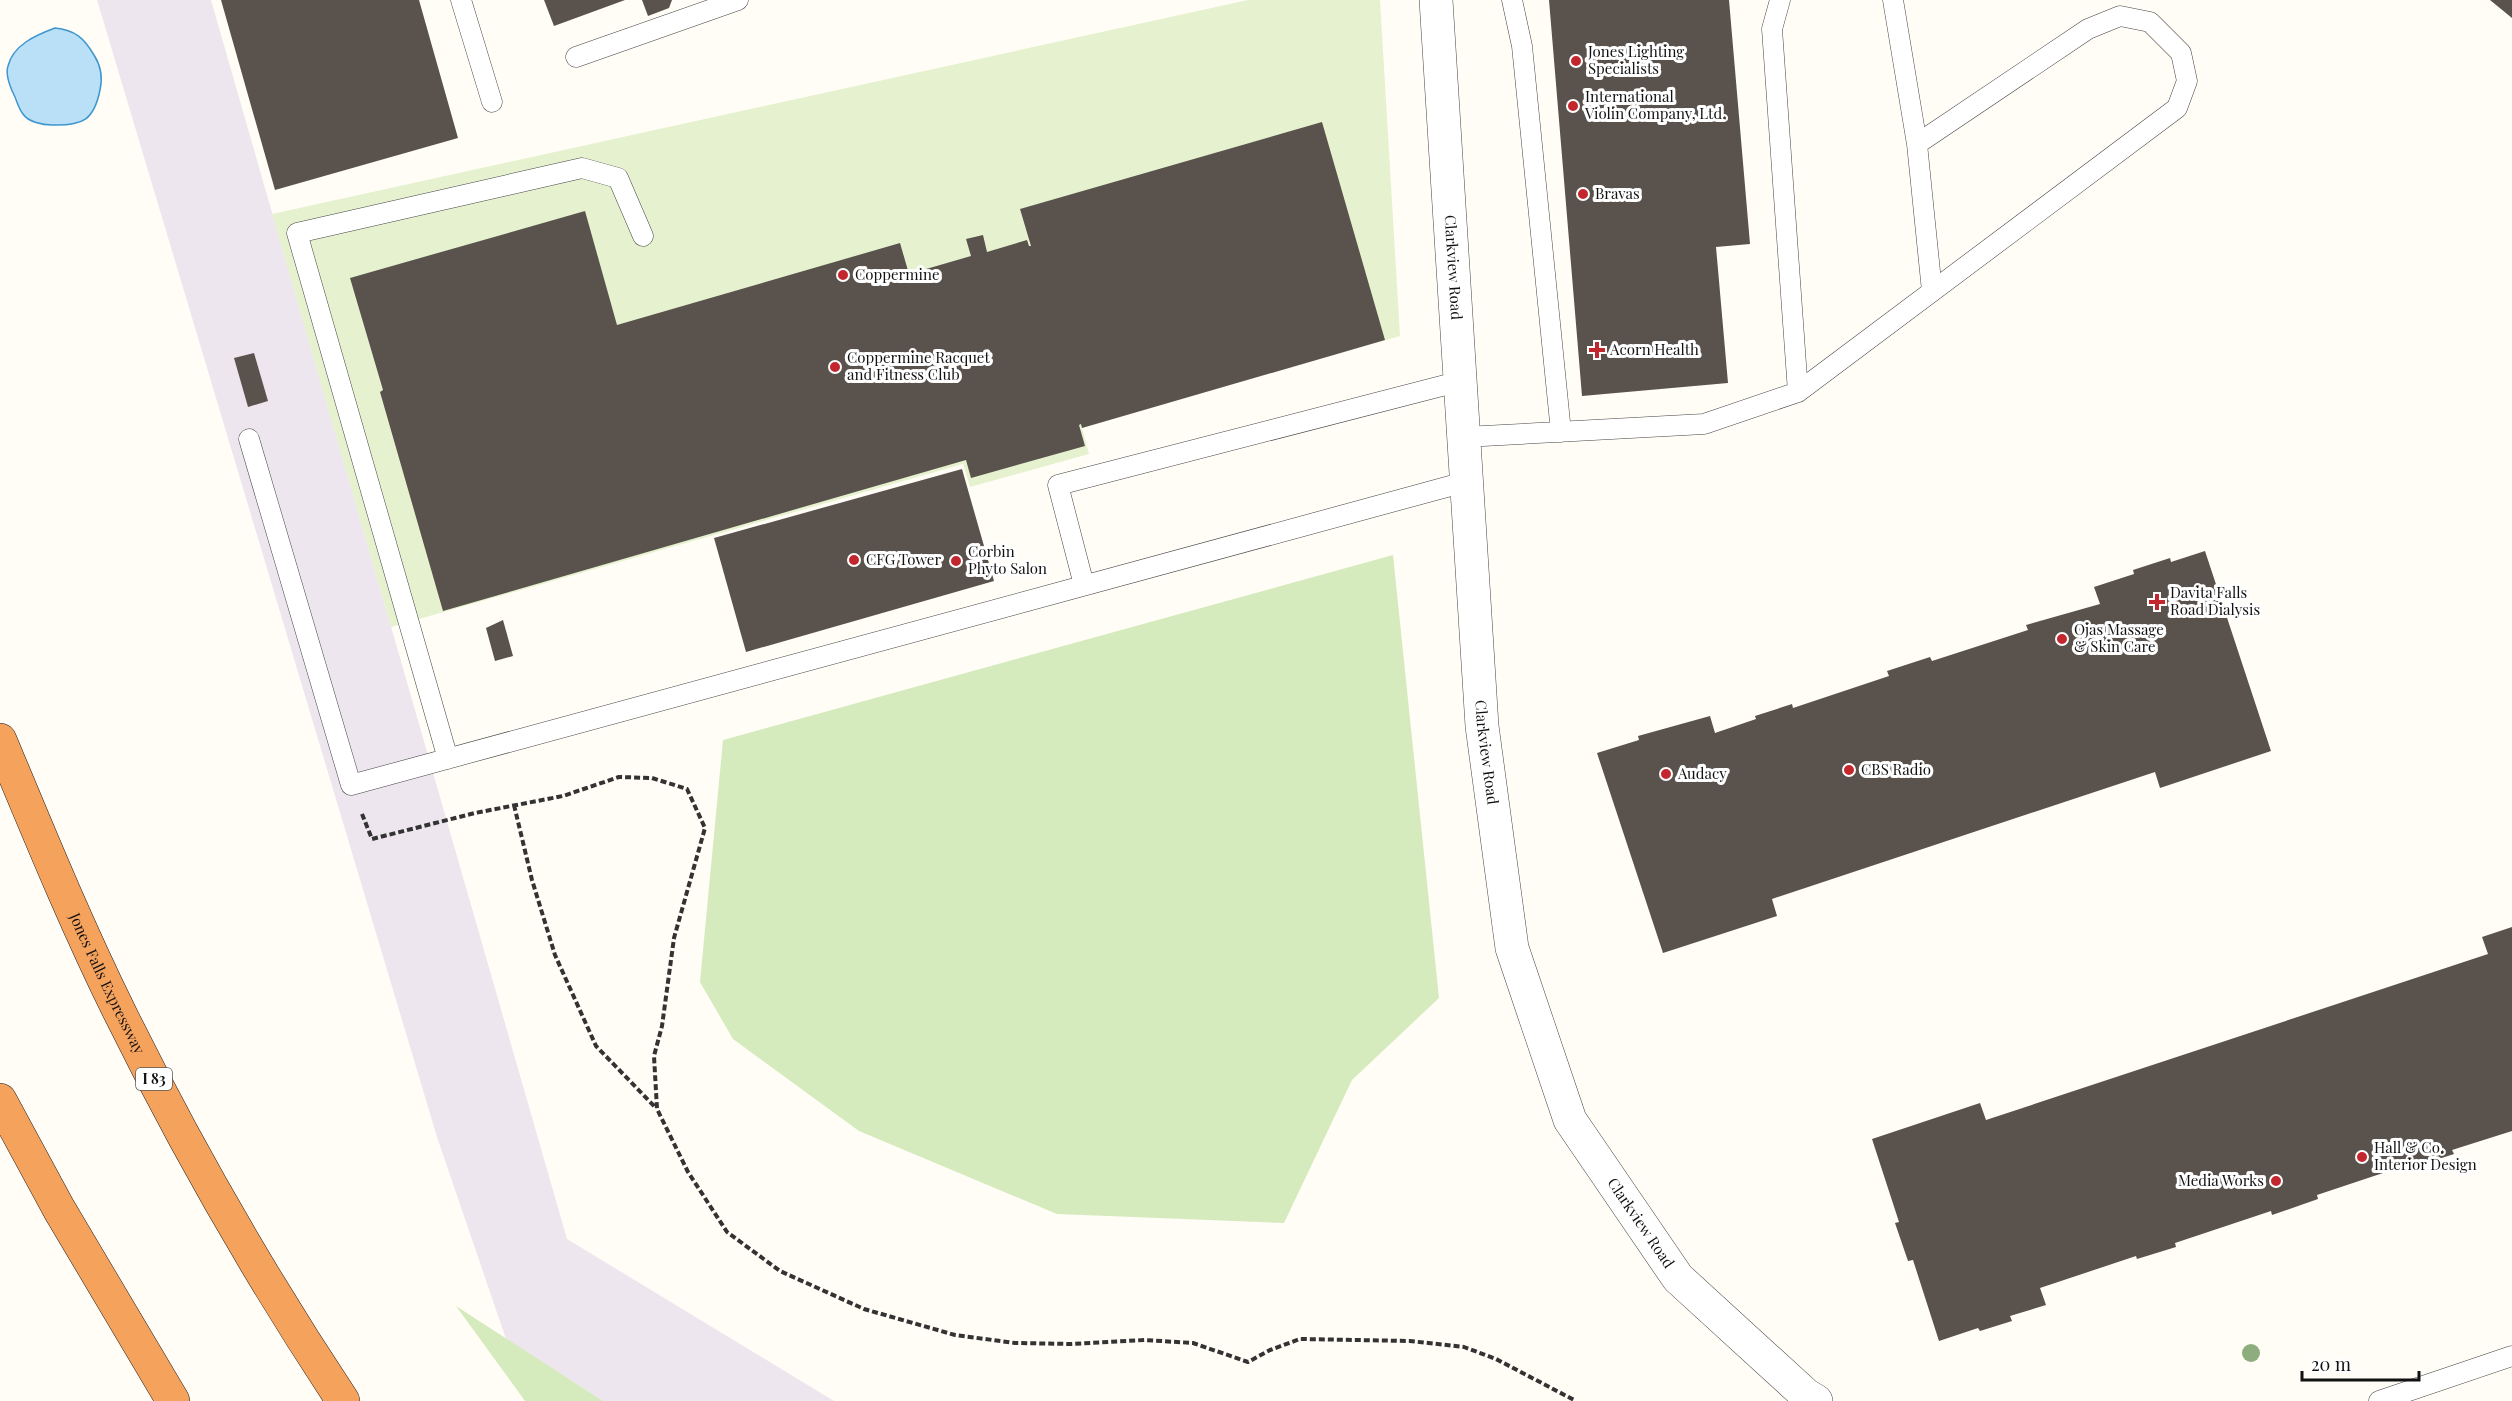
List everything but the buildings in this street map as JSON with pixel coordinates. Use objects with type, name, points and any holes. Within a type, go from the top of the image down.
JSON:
[{"type":"highway","name":"Jones Falls Expressway","points":[[0,740],[57,879],[119,1010],[184,1138],[293,1326],[343,1401]]},
{"type":"highway","points":[[0,1100],[59,1209],[173,1401]]},
{"type":"street","name":"Clarkview Road","points":[[1436,0],[1482,726],[1512,948],[1570,1120],[1678,1278],[1806,1395],[1816,1401]]},
{"type":"lane","points":[[461,0],[492,102]]},
{"type":"lane","points":[[576,57],[738,0]]},
{"type":"lane","points":[[1512,0],[1522,46],[1561,432]]},
{"type":"lane","points":[[1779,0],[1772,29],[1798,392]]},
{"type":"lane","points":[[1893,0],[1917,144],[1932,291]]},
{"type":"lane","points":[[1464,437],[1704,424],[1798,392],[2177,108],[2187,81],[2181,53],[2150,22],[2120,16],[2088,29],[1917,144]]},
{"type":"lane","points":[[448,759],[297,233],[582,168],[618,178],[643,236]]},
{"type":"lane","points":[[1084,585],[1058,485],[1461,381]]},
{"type":"lane","points":[[249,439],[351,785],[1465,482]]},
{"type":"lane","points":[[2379,1401],[2512,1356]]},
{"type":"path","points":[[372,839],[514,805],[563,796],[619,777],[652,778],[687,789],[705,828],[674,938],[662,1026],[654,1056],[657,1108]]},
{"type":"path","points":[[514,805],[532,880],[555,955],[596,1046],[657,1108],[688,1172],[727,1232],[780,1271],[864,1309],[955,1335],[995,1340],[1072,1344],[1145,1340],[1193,1342],[1248,1362],[1270,1350],[1300,1339],[1410,1341],[1464,1347],[1496,1359],[1576,1401]]},
{"type":"shaded area","points":[[97,0],[211,0],[567,1239],[834,1401],[603,1401],[506,1339],[437,1137]]},
{"type":"green space","name":"Coppermine","points":[[1248,0],[1380,0],[1400,336],[1082,428],[1089,454],[970,487],[963,464],[391,627],[272,214]]},
{"type":"green space","points":[[1393,555],[1439,998],[1352,1080],[1284,1223],[1057,1214],[859,1131],[733,1039],[700,982],[723,740]]},
{"type":"green space","points":[[456,1306],[603,1401],[525,1401]]},
{"type":"water","points":[[55,28],[73,33],[83,40],[96,59],[101,72],[101,85],[94,108],[85,119],[72,124],[44,124],[28,119],[19,108],[8,78],[7,70],[15,52],[26,42]]},
{"type":"place","name":"Jones Lighting Specialists","points":[[1576,61]]},
{"type":"place","name":"International Violin Company, Ltd.","points":[[1573,106]]},
{"type":"place","name":"Bravas","points":[[1583,194]]},
{"type":"place","name":"Coppermine","points":[[843,275]]},
{"type":"place","name":"Acorn Health","points":[[1597,350]]},
{"type":"place","name":"Coppermine Racquet and Fitness Club","points":[[835,367]]},
{"type":"place","name":"CFG Tower","points":[[854,560]]},
{"type":"place","name":"Corbin Phyto Salon","points":[[956,561]]},
{"type":"place","name":"Davita Falls Road Dialysis","points":[[2157,602]]},
{"type":"place","name":"Ojas Massage & Skin Care","points":[[2062,639]]},
{"type":"place","name":"CBS Radio","points":[[1849,770]]},
{"type":"place","name":"Audacy","points":[[1666,774]]},
{"type":"place","name":"Hall & Co. Interior Design","points":[[2362,1157]]},
{"type":"place","name":"Media Works","points":[[2276,1181]]}]
